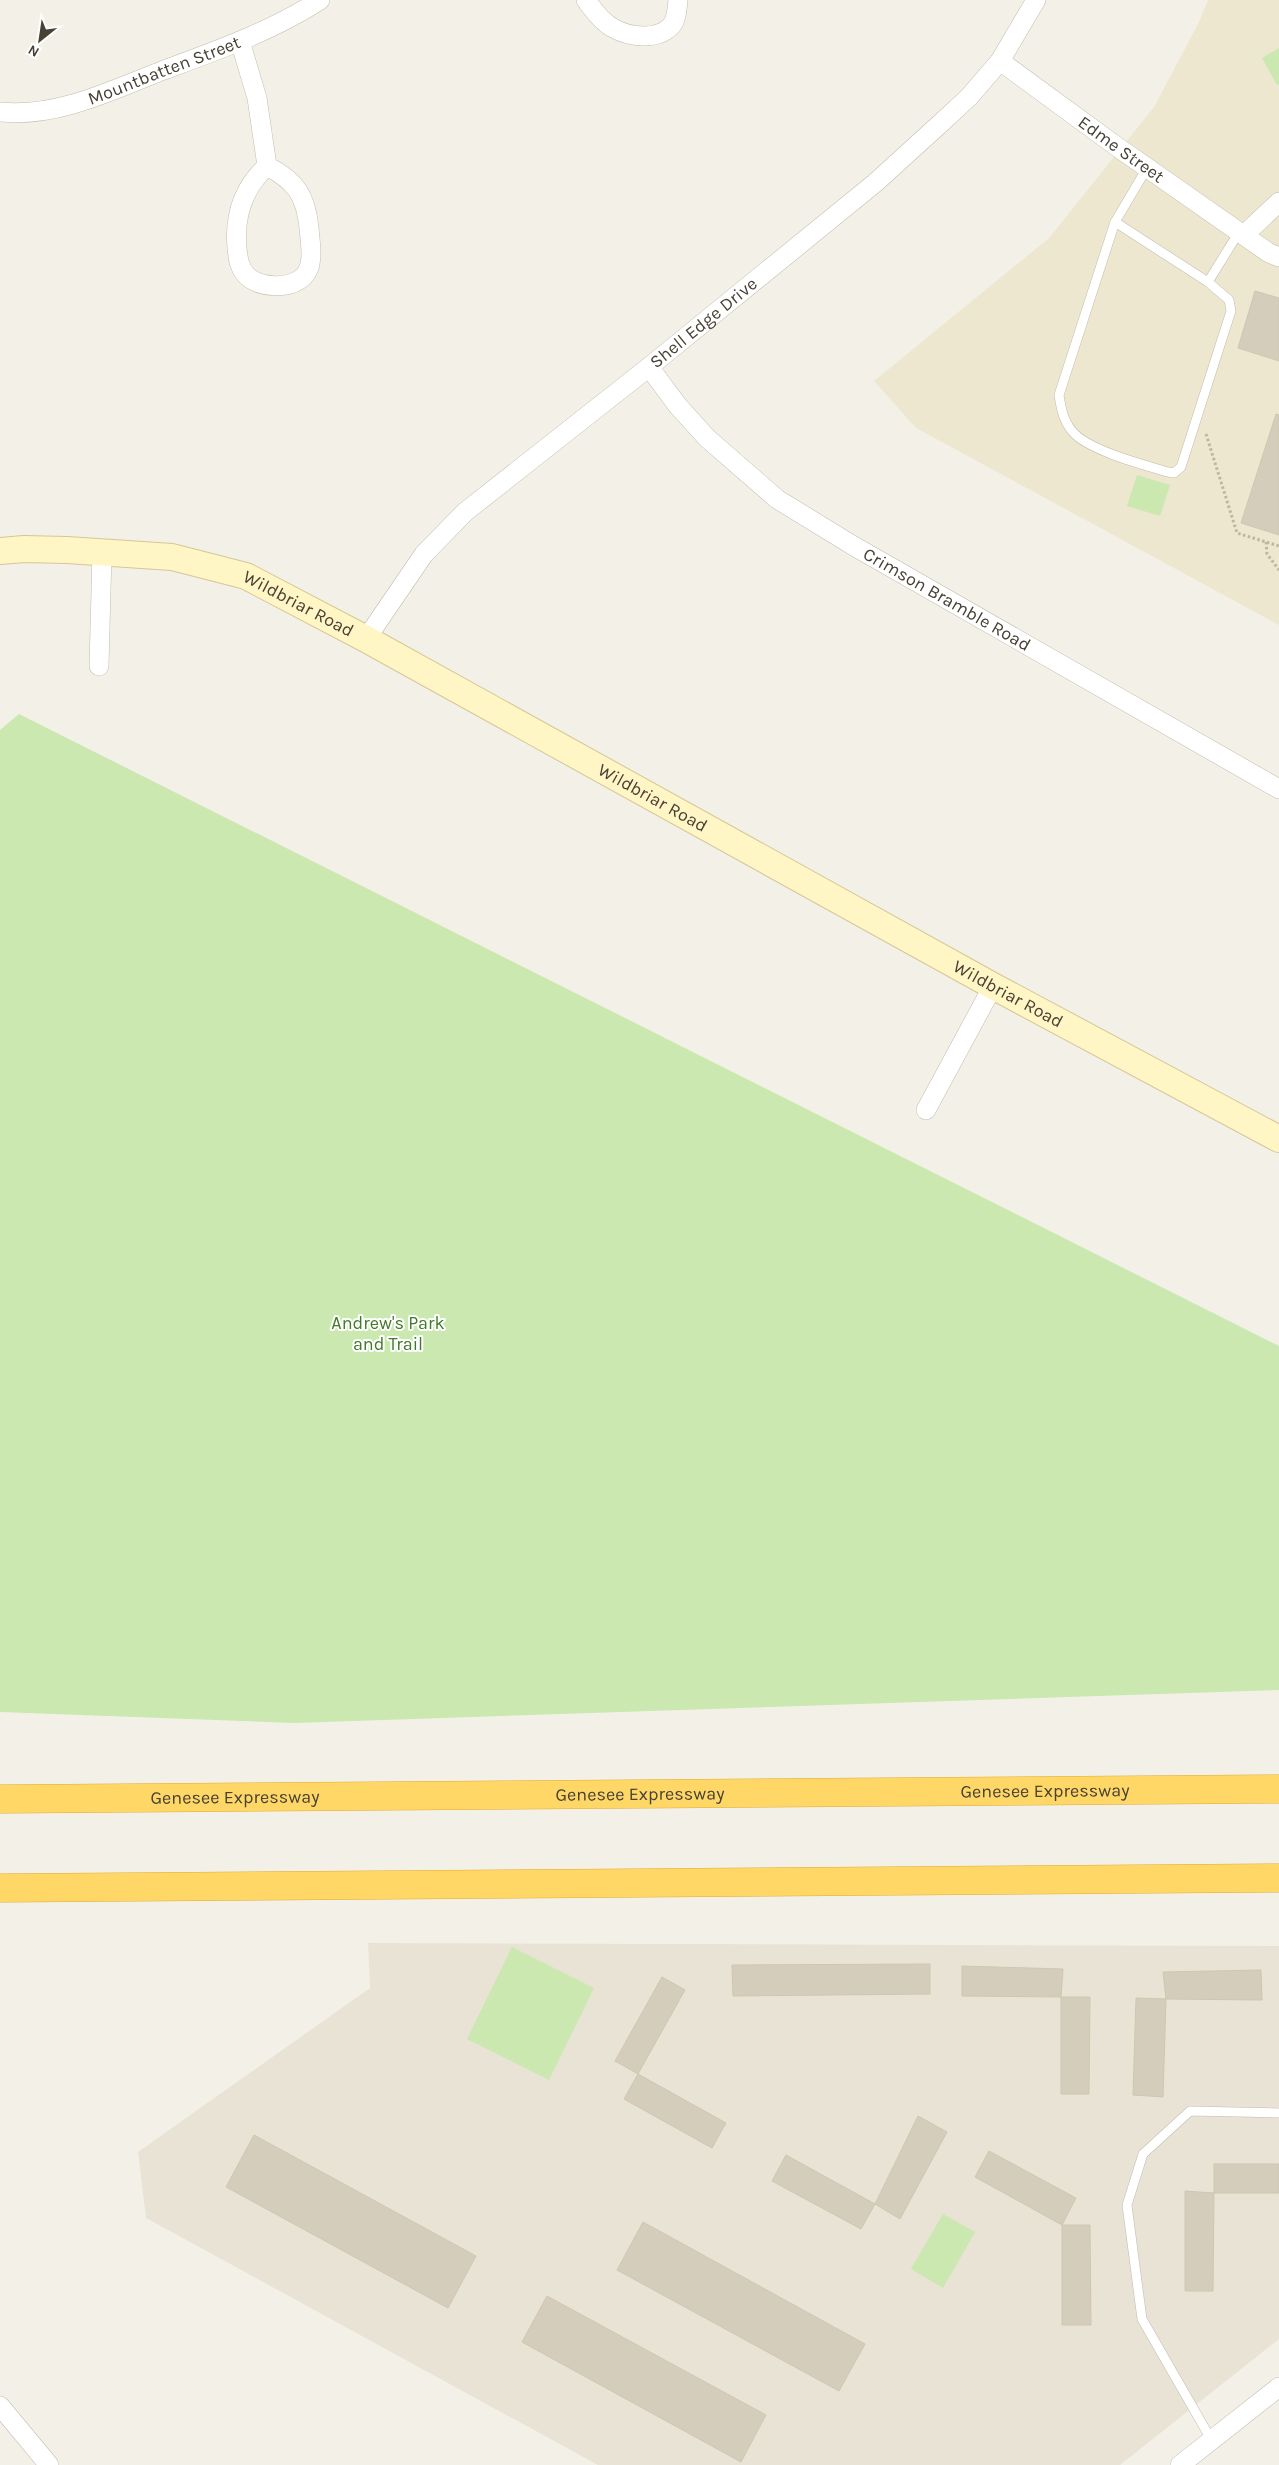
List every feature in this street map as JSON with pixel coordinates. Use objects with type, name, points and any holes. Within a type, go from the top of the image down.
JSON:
[{"type":"highway","name":"Genesee Expressway","points":[[0,1799],[1279,1789]]},
{"type":"highway","points":[[0,1888],[1279,1878]]},
{"type":"street","name":"Mountbatten Street","points":[[0,112],[29,113],[79,103],[240,41],[274,26],[320,0]]},
{"type":"street","points":[[586,0],[596,14],[611,27],[625,34],[641,37],[660,33],[672,26],[677,13],[678,0]]},
{"type":"street","name":"Shell Edge Drive","points":[[366,639],[424,554],[465,512],[649,367],[875,183],[969,97],[1000,61],[1036,0]]},
{"type":"street","points":[[240,41],[257,98],[267,166],[289,180],[307,206],[311,250],[304,276],[292,282],[275,286],[258,284],[247,275],[239,263],[236,232],[238,209],[256,176],[267,166]]},
{"type":"street","name":"Edme Street","points":[[1000,61],[1147,168],[1269,253],[1279,257]]},
{"type":"street","points":[[1242,234],[1279,202]]},
{"type":"street","name":"Crimson Bramble Road","points":[[649,367],[678,406],[707,438],[777,499],[852,545],[1279,789]]},
{"type":"street","name":"Wildbriar Road","points":[[0,552],[24,549],[172,557],[246,576],[366,639],[993,986],[1279,1139]]},
{"type":"street","points":[[99,666],[102,553]]},
{"type":"street","points":[[926,1110],[993,986]]},
{"type":"street","points":[[1180,2465],[1279,2387]]},
{"type":"street","points":[[0,2406],[49,2465]]},
{"type":"lane","points":[[1114,222],[1208,282],[1223,294],[1231,305],[1181,468],[1174,473],[1118,456],[1086,442],[1073,432],[1065,421],[1059,395],[1114,222],[1147,168]]},
{"type":"lane","points":[[1208,282],[1242,234]]},
{"type":"lane","points":[[1212,2440],[1142,2319],[1127,2205],[1143,2154],[1190,2111],[1279,2113]]},
{"type":"path","points":[[1199,411],[1237,532],[1279,546]]},
{"type":"path","points":[[1266,542],[1267,554],[1279,570]]},
{"type":"shaded area","points":[[1208,0],[1279,0],[1279,625],[916,428],[874,381],[1049,238],[1154,107],[1199,22]]},
{"type":"shaded area","points":[[368,1943],[1279,1946],[1279,2339],[1120,2465],[598,2465],[146,2218],[138,2152],[370,1988]]},
{"type":"green space","points":[[1279,48],[1279,84],[1277,85],[1262,58]]},
{"type":"green space","points":[[1137,475],[1170,485],[1160,516],[1127,506]]},
{"type":"green space","name":"Andrew's Park and Trail","points":[[19,714],[1279,1346],[1279,1690],[294,1723],[0,1712],[0,730]]},
{"type":"green space","points":[[512,1947],[594,1988],[549,2080],[467,2039]]},
{"type":"green space","points":[[943,2214],[975,2232],[943,2288],[911,2269]]},
{"type":"building","points":[[1255,291],[1279,298],[1279,361],[1238,348]]},
{"type":"building","points":[[1276,414],[1279,415],[1279,535],[1241,523]]},
{"type":"building","points":[[930,1964],[930,1994],[733,1996],[732,1965]]},
{"type":"building","points":[[962,1966],[1063,1969],[1061,1997],[962,1996]]},
{"type":"building","points":[[1261,1970],[1262,2000],[1166,1999],[1163,1972]]},
{"type":"building","points":[[662,1977],[685,1990],[638,2074],[615,2061]]},
{"type":"building","points":[[1061,1997],[1090,1997],[1089,2094],[1061,2094]]},
{"type":"building","points":[[1136,1998],[1166,1999],[1163,2097],[1133,2095]]},
{"type":"building","points":[[638,2074],[726,2123],[712,2148],[624,2099]]},
{"type":"building","points":[[918,2116],[947,2132],[900,2219],[875,2204]]},
{"type":"building","points":[[254,2135],[476,2256],[448,2308],[226,2187]]},
{"type":"building","points":[[989,2151],[1076,2198],[1062,2225],[975,2177]]},
{"type":"building","points":[[786,2155],[875,2204],[861,2229],[772,2181]]},
{"type":"building","points":[[1214,2164],[1279,2164],[1279,2193],[1214,2193]]},
{"type":"building","points":[[1185,2191],[1214,2193],[1213,2291],[1185,2291]]},
{"type":"building","points":[[643,2222],[865,2344],[839,2391],[617,2270]]},
{"type":"building","points":[[1062,2225],[1090,2225],[1091,2325],[1062,2325]]},
{"type":"building","points":[[547,2296],[766,2415],[741,2462],[522,2342]]}]
